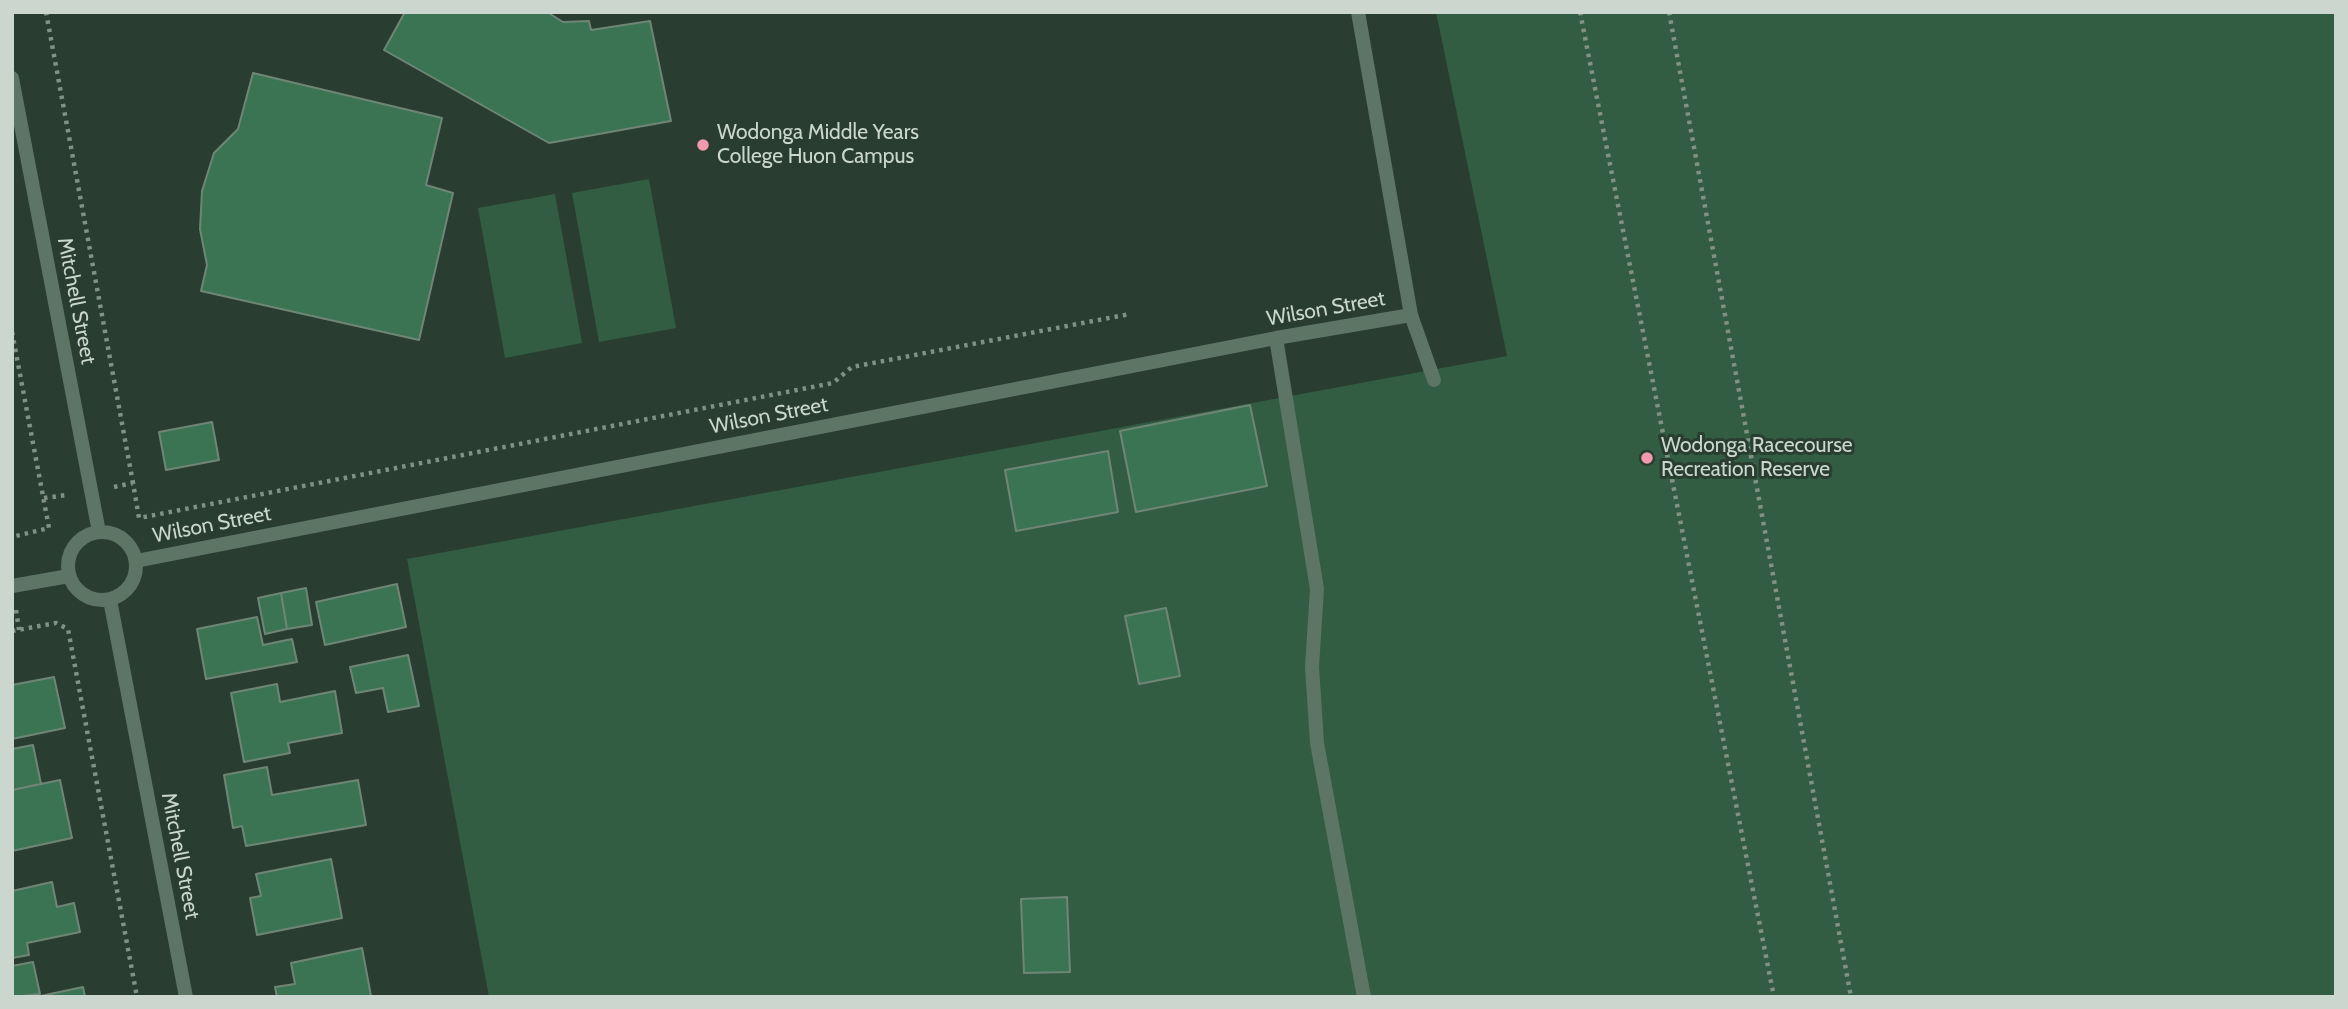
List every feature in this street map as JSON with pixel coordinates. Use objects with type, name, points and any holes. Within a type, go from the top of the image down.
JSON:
[{"type":"street","name":"Wilson Street","points":[[1358,12],[1411,315],[1434,380]]},
{"type":"street","name":"Mitchell Street","points":[[12,78],[99,532]]},
{"type":"street","name":"Wilson Street","points":[[136,561],[1276,338],[1411,315]]},
{"type":"street","points":[[1276,338],[1317,589],[1312,667],[1317,743],[1364,997]]},
{"type":"street","points":[[99,532],[123,540],[136,561],[130,586],[110,600],[99,600],[81,593],[69,576],[69,556],[74,547],[89,535],[99,532]]},
{"type":"street","points":[[12,586],[69,576]]},
{"type":"street","name":"Mitchell Street","points":[[110,600],[186,997]]},
{"type":"path","points":[[46,12],[139,518],[832,383],[852,367],[1130,314]]},
{"type":"path","points":[[1580,12],[1774,997]]},
{"type":"path","points":[[1669,12],[1852,997]]},
{"type":"path","points":[[12,332],[49,528],[12,537]]},
{"type":"path","points":[[44,498],[134,483]]},
{"type":"path","points":[[12,631],[56,623],[68,629],[137,997]]},
{"type":"green space","name":"Wodonga Racecourse Recreation Reserve","points":[[1436,12],[2336,12],[2336,997],[489,997],[407,559],[1507,356]]},
{"type":"green space","points":[[649,179],[676,328],[599,342],[572,193]]},
{"type":"green space","points":[[555,194],[582,343],[505,358],[478,208]]},
{"type":"building","points":[[405,12],[547,12],[563,22],[589,21],[591,30],[650,21],[671,121],[549,143],[384,50]]},
{"type":"building","points":[[253,73],[442,118],[426,185],[453,193],[419,340],[201,291],[207,265],[200,229],[202,191],[214,153],[238,129]]},
{"type":"building","points":[[1250,405],[1267,486],[1136,512],[1120,431]]},
{"type":"building","points":[[212,422],[219,460],[166,470],[159,432]]},
{"type":"building","points":[[1108,451],[1118,512],[1016,531],[1005,470]]},
{"type":"building","points":[[397,584],[406,627],[325,645],[316,602]]},
{"type":"building","points":[[306,588],[312,625],[287,629],[281,593]]},
{"type":"building","points":[[281,593],[287,629],[265,634],[258,598]]},
{"type":"building","points":[[1166,608],[1180,676],[1139,684],[1125,616]]},
{"type":"building","points":[[257,617],[263,645],[292,639],[297,662],[206,679],[197,629]]},
{"type":"building","points":[[408,655],[419,706],[388,712],[383,688],[356,693],[350,667]]},
{"type":"building","points":[[54,677],[65,728],[12,739],[12,685]]},
{"type":"building","points":[[277,684],[280,702],[335,691],[342,733],[288,743],[290,753],[244,762],[231,693]]},
{"type":"building","points":[[33,745],[41,784],[12,790],[12,749]]},
{"type":"building","points":[[267,767],[272,795],[358,780],[366,825],[246,846],[242,826],[233,828],[224,775]]},
{"type":"building","points":[[60,780],[72,838],[12,851],[12,790]]},
{"type":"building","points":[[331,859],[342,918],[257,935],[250,898],[261,896],[256,874]]},
{"type":"building","points":[[52,882],[57,907],[74,903],[80,932],[27,943],[29,955],[12,958],[12,891]]},
{"type":"building","points":[[1067,897],[1070,972],[1024,973],[1021,899]]},
{"type":"building","points":[[362,948],[371,996],[277,997],[275,987],[295,984],[291,963]]},
{"type":"building","points":[[33,962],[40,994],[12,997],[12,966]]},
{"type":"building","points":[[83,987],[85,997],[36,997]]},
{"type":"place","name":"Wodonga Middle Years College Huon Campus","points":[[703,145]]},
{"type":"place","name":"Wodonga Racecourse Recreation Reserve","points":[[1647,458]]}]
